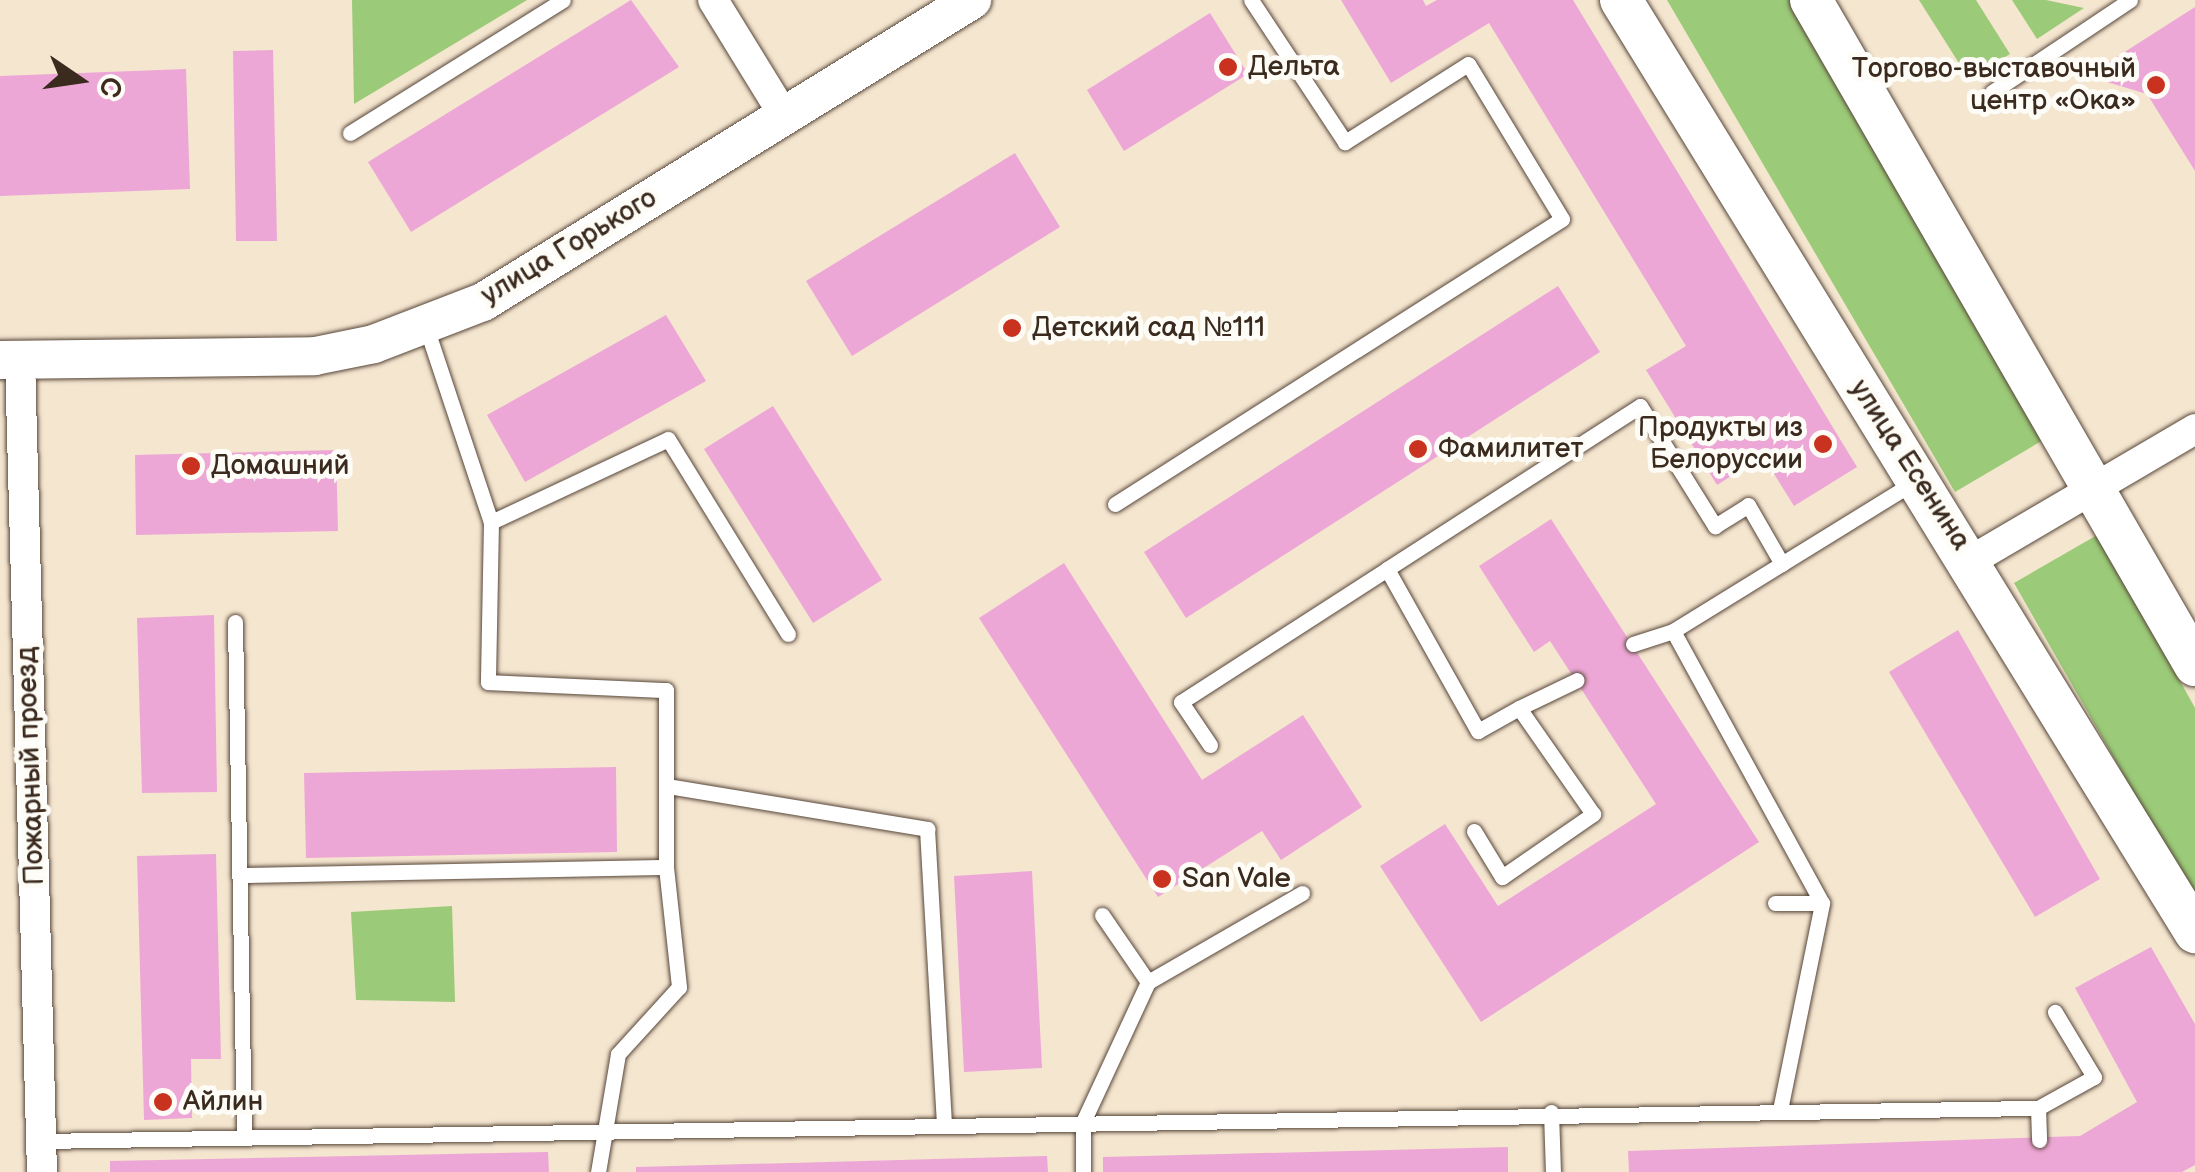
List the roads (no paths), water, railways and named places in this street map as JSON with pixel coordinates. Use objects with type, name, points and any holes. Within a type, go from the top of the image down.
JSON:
[{"type":"main road","name":"улица Есенина","points":[[1621,0],[1917,480],[1972,560],[2195,932]]},
{"type":"main road","points":[[1811,0],[2195,665]]},
{"type":"street","points":[[714,0],[783,114]]},
{"type":"street","name":"улица Горького","points":[[10,360],[315,356],[484,302],[972,0]]},
{"type":"street","name":"Пожарный проезд","points":[[10,360],[42,1172]]},
{"type":"street","points":[[1972,560],[2195,429]]},
{"type":"lane","points":[[350,133],[563,0]]},
{"type":"lane","points":[[1115,504],[1562,219],[1468,64],[1345,142],[1251,0]]},
{"type":"lane","points":[[1992,92],[2130,0]]},
{"type":"lane","points":[[425,324],[491,522],[488,682],[666,690],[666,867],[678,987],[618,1054],[602,1130],[598,1172]]},
{"type":"lane","points":[[1210,746],[1181,702],[1640,406],[1715,526],[1748,506],[1782,564]]},
{"type":"lane","points":[[491,522],[668,439],[788,634]]},
{"type":"lane","points":[[1633,644],[1673,631],[1917,480]]},
{"type":"lane","points":[[1387,569],[1478,731],[1578,680]]},
{"type":"lane","points":[[236,622],[244,1134]]},
{"type":"lane","points":[[1673,631],[1822,904],[1780,1110]]},
{"type":"lane","points":[[1474,831],[1502,877],[1592,814],[1520,708]]},
{"type":"lane","points":[[668,786],[927,830],[944,1123]]},
{"type":"lane","points":[[240,875],[666,867]]},
{"type":"lane","points":[[1083,1172],[1084,1122],[1148,982],[1302,893]]},
{"type":"lane","points":[[1775,903],[1822,904]]},
{"type":"lane","points":[[1102,915],[1148,982]]},
{"type":"lane","points":[[42,1141],[244,1134],[1551,1112],[2038,1108],[2094,1078],[2055,1012]]},
{"type":"lane","points":[[2038,1108],[2039,1140]]},
{"type":"lane","points":[[1551,1112],[1553,1172]]},
{"type":"place","name":"Дельта","points":[[1228,67]]},
{"type":"place","name":"Торгово-выставочный центр «Ока»","points":[[2156,85]]},
{"type":"place","name":"Детский сад №111","points":[[1012,328]]},
{"type":"place","name":"Продукты из Белоруссии","points":[[1823,444]]},
{"type":"place","name":"Фамилитет","points":[[1418,449]]},
{"type":"place","name":"Домашний","points":[[191,466]]},
{"type":"place","name":"San Vale","points":[[1162,879]]},
{"type":"place","name":"Айлин","points":[[163,1102]]}]
